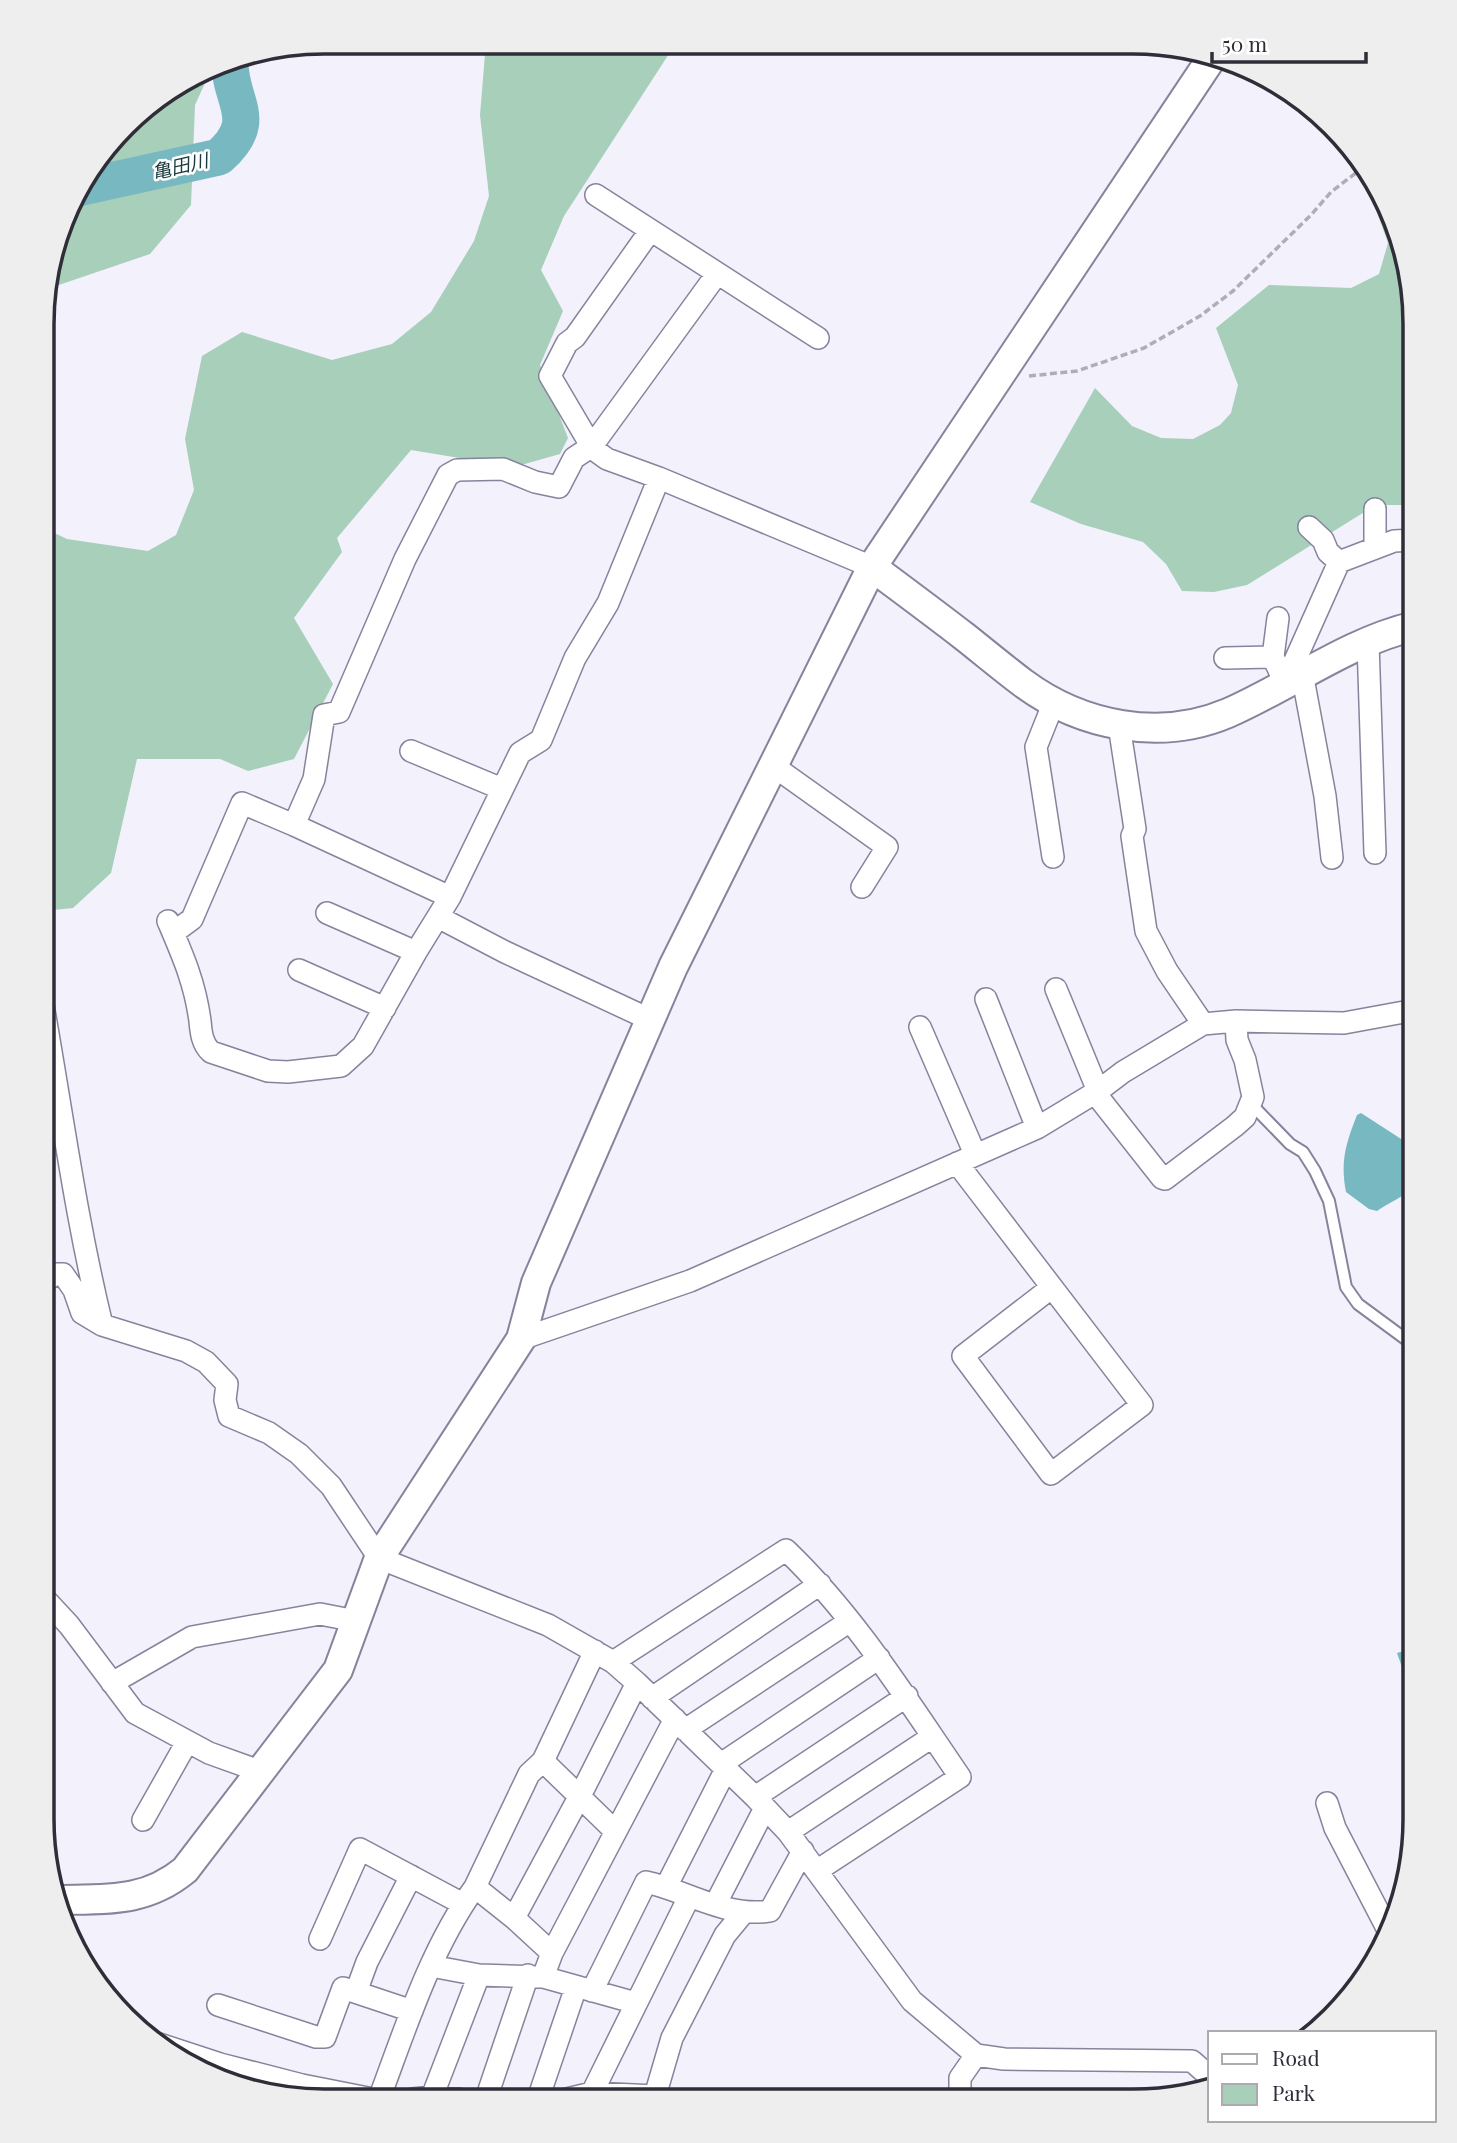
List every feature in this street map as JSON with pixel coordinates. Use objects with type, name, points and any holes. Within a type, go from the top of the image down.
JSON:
[{"type":"street","points":[[67,1900],[119,1898],[146,1893],[167,1884],[185,1870],[338,1670],[379,1558],[521,1339],[536,1283],[673,968],[872,566],[1207,65]]},
{"type":"street","points":[[596,195],[818,338]]},
{"type":"street","points":[[650,231],[575,337],[567,343],[550,376],[592,446],[607,459],[872,566],[1024,684],[1074,713],[1119,725],[1164,728],[1224,715],[1293,678],[1368,643],[1403,630]]},
{"type":"street","points":[[295,825],[314,779],[324,715],[339,712],[405,559],[448,475],[457,470],[503,470],[544,485],[559,487],[574,457],[592,446],[717,274]]},
{"type":"street","points":[[450,897],[242,803],[192,919],[170,927],[196,991],[201,1032],[206,1048],[221,1056],[268,1071],[288,1072],[341,1066],[363,1046],[450,897],[520,753],[541,740],[575,658],[608,603],[659,478]]},
{"type":"street","points":[[1375,509],[1375,548]]},
{"type":"street","points":[[1309,527],[1323,540],[1328,552],[1339,562]]},
{"type":"street","points":[[1293,678],[1339,562],[1395,541],[1403,541]]},
{"type":"street","points":[[1273,657],[1278,618]]},
{"type":"street","points":[[1368,643],[1376,853]]},
{"type":"street","points":[[1225,658],[1273,657],[1293,678],[1325,796],[1332,858]]},
{"type":"street","points":[[1053,857],[1036,747],[1054,702]]},
{"type":"street","points":[[1119,725],[1135,829],[1132,836],[1146,932],[1167,971],[1203,1024]]},
{"type":"street","points":[[411,751],[502,789]]},
{"type":"street","points":[[772,765],[887,847],[862,887]]},
{"type":"street","points":[[327,912],[416,952]]},
{"type":"street","points":[[438,917],[505,952],[650,1020]]},
{"type":"street","points":[[299,970],[385,1008]]},
{"type":"street","points":[[1056,989],[1097,1092],[1161,1178],[1165,1179],[1235,1126],[1245,1117],[1250,1107],[1253,1097],[1245,1060],[1237,1040],[1236,1021]]},
{"type":"street","points":[[986,999],[1037,1128]]},
{"type":"street","points":[[521,1339],[690,1281],[1037,1128],[1203,1024],[1236,1021],[1344,1023],[1403,1012]]},
{"type":"street","points":[[920,1027],[966,1158],[1051,1288],[1142,1405],[1051,1474],[962,1356],[1051,1288]]},
{"type":"street","points":[[54,1071],[89,1271],[102,1325]]},
{"type":"street","points":[[54,1274],[63,1274],[74,1290],[82,1313],[102,1325],[186,1351],[206,1362],[227,1384],[225,1400],[229,1416],[270,1433],[299,1454],[331,1486],[379,1558],[548,1625],[604,1656],[645,1690],[788,1832],[912,2001],[976,2055],[1004,2059],[1192,2061],[1208,2075]]},
{"type":"street","points":[[383,2089],[431,1966],[529,1774],[543,1761],[604,1656],[786,1550],[820,1584],[879,1658],[960,1777],[818,1870]]},
{"type":"street","points":[[514,1918],[579,1797],[645,1690],[820,1584]]},
{"type":"street","points":[[54,1609],[135,1713],[209,1753],[262,1772]]},
{"type":"street","points":[[113,1683],[192,1637],[320,1614],[356,1621]]},
{"type":"street","points":[[490,2089],[535,1976],[552,1953],[615,1831],[680,1724],[850,1621]]},
{"type":"street","points":[[666,1887],[724,1766],[879,1658]]},
{"type":"street","points":[[715,1905],[760,1802],[907,1696]]},
{"type":"street","points":[[788,1832],[932,1737]]},
{"type":"street","points":[[143,1820],[187,1742]]},
{"type":"street","points":[[543,1761],[615,1831]]},
{"type":"street","points":[[1327,1803],[1335,1828],[1383,1919]]},
{"type":"street","points":[[320,1939],[360,1849],[411,1876],[469,1895],[514,1918],[552,1953]]},
{"type":"street","points":[[542,2089],[584,1989],[646,1882],[744,1912],[770,1911],[803,1851]]},
{"type":"street","points":[[356,1992],[367,1962],[411,1876]]},
{"type":"street","points":[[594,2089],[689,1897]]},
{"type":"street","points":[[657,2089],[672,2038],[725,1935],[744,1912]]},
{"type":"street","points":[[431,1966],[479,1975],[535,1976],[636,2003]]},
{"type":"street","points":[[427,2089],[479,1975]]},
{"type":"street","points":[[218,2005],[316,2037],[325,2037],[343,1988],[412,2011]]},
{"type":"street","points":[[188,2052],[319,2089]]},
{"type":"street","points":[[960,2089],[960,2078],[976,2055]]},
{"type":"lane","points":[[1250,1107],[1257,1110],[1290,1144],[1303,1152],[1315,1171],[1329,1201],[1346,1287],[1358,1304],[1403,1337]]},
{"type":"path","points":[[1003,371],[1030,377],[1077,371],[1156,342],[1200,316],[1233,291],[1331,192],[1356,173]]},
{"type":"green space","points":[[485,54],[669,54],[564,216],[541,270],[563,311],[540,365],[568,438],[560,454],[514,467],[411,450],[337,538],[342,552],[294,618],[333,684],[294,759],[248,771],[220,759],[137,759],[111,873],[73,908],[54,910],[54,533],[67,539],[148,551],[176,535],[194,490],[185,439],[202,356],[242,332],[332,360],[392,344],[431,312],[474,241],[489,196],[480,115]]},
{"type":"green space","points":[[206,82],[195,105],[191,205],[150,254],[57,285],[63,254],[75,221],[90,189],[110,160],[146,121],[189,90]]},
{"type":"green space","points":[[1372,200],[1394,254],[1402,306],[1403,505],[1382,505],[1366,511],[1247,585],[1214,592],[1182,591],[1166,564],[1143,542],[1081,524],[1030,502],[1095,388],[1132,426],[1161,438],[1193,439],[1220,425],[1231,413],[1238,385],[1216,328],[1269,285],[1351,288],[1379,274],[1388,243]]},
{"type":"water","points":[[1361,1113],[1403,1140],[1403,1195],[1377,1211],[1369,1209],[1346,1192],[1345,1153],[1357,1115]]},
{"type":"water","points":[[1403,1651],[1403,1670],[1397,1653]]},
{"type":"waterway","name":"亀田川","points":[[93,185],[219,157],[232,144],[239,132],[241,121],[231,71]]}]
